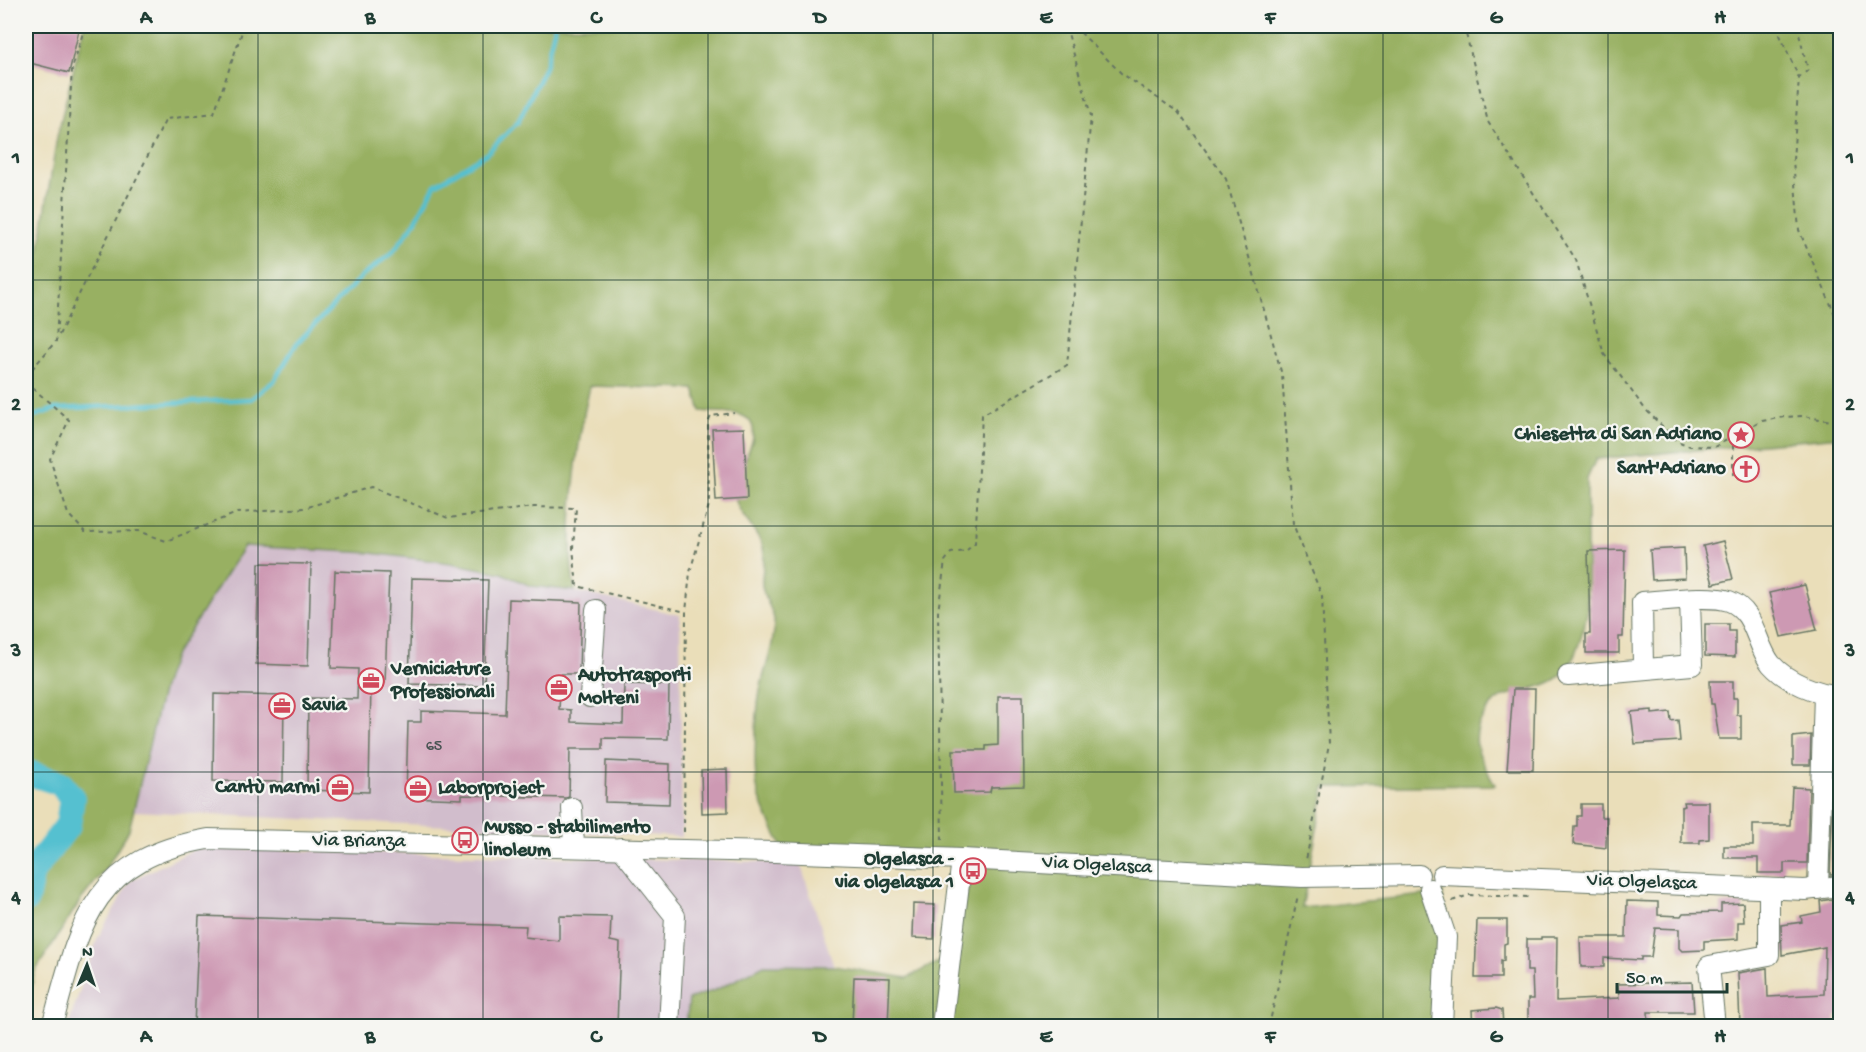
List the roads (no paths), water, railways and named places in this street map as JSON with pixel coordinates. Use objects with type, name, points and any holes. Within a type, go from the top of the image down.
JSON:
[{"type":"street","points":[[1568,676],[1643,667],[1692,665],[1690,599]]},
{"type":"street","points":[[1643,667],[1642,602],[1690,599],[1727,600],[1740,607],[1749,618],[1771,663],[1791,680],[1832,695],[1818,889]]},
{"type":"street","points":[[590,697],[596,610]]},
{"type":"street","points":[[572,808],[574,847]]},
{"type":"street","name":"Via Brianza","points":[[52,1026],[74,947],[85,918],[115,879],[142,860],[165,850],[208,839],[776,852]]},
{"type":"street","points":[[621,848],[675,916],[669,1026]]},
{"type":"street","name":"Via Olgelasca","points":[[776,852],[942,858],[1302,877],[1769,889],[1818,889],[1840,886]]},
{"type":"street","points":[[942,1026],[962,859]]},
{"type":"street","points":[[1431,880],[1446,937],[1442,1026]]},
{"type":"street","points":[[1715,1026],[1708,966],[1769,955],[1769,889]]},
{"type":"waterway","points":[[26,419],[55,409],[251,399],[274,381],[297,343],[361,277],[393,252],[415,222],[435,185],[486,154],[518,122],[545,67],[555,26]]},
{"type":"waterway","points":[[26,772],[60,783],[72,798],[68,825],[32,872],[26,900]]},
{"type":"place","name":"Chiesetta di San Adriano","points":[[1741,435]]},
{"type":"place","name":"Sant'Adriano","points":[[1746,469]]},
{"type":"place","name":"Verniciature Professionali","points":[[371,681]]},
{"type":"place","name":"Autotrasporti Molteni","points":[[559,688]]},
{"type":"place","name":"Savia","points":[[282,706]]},
{"type":"place","name":"Cantù marmi","points":[[340,788]]},
{"type":"place","name":"Laborproject","points":[[418,789]]},
{"type":"place","name":"Musso - stabilimento linoleum","points":[[465,840]]},
{"type":"place","name":"Olgelasca - via olgelasca 1","points":[[973,871]]}]
